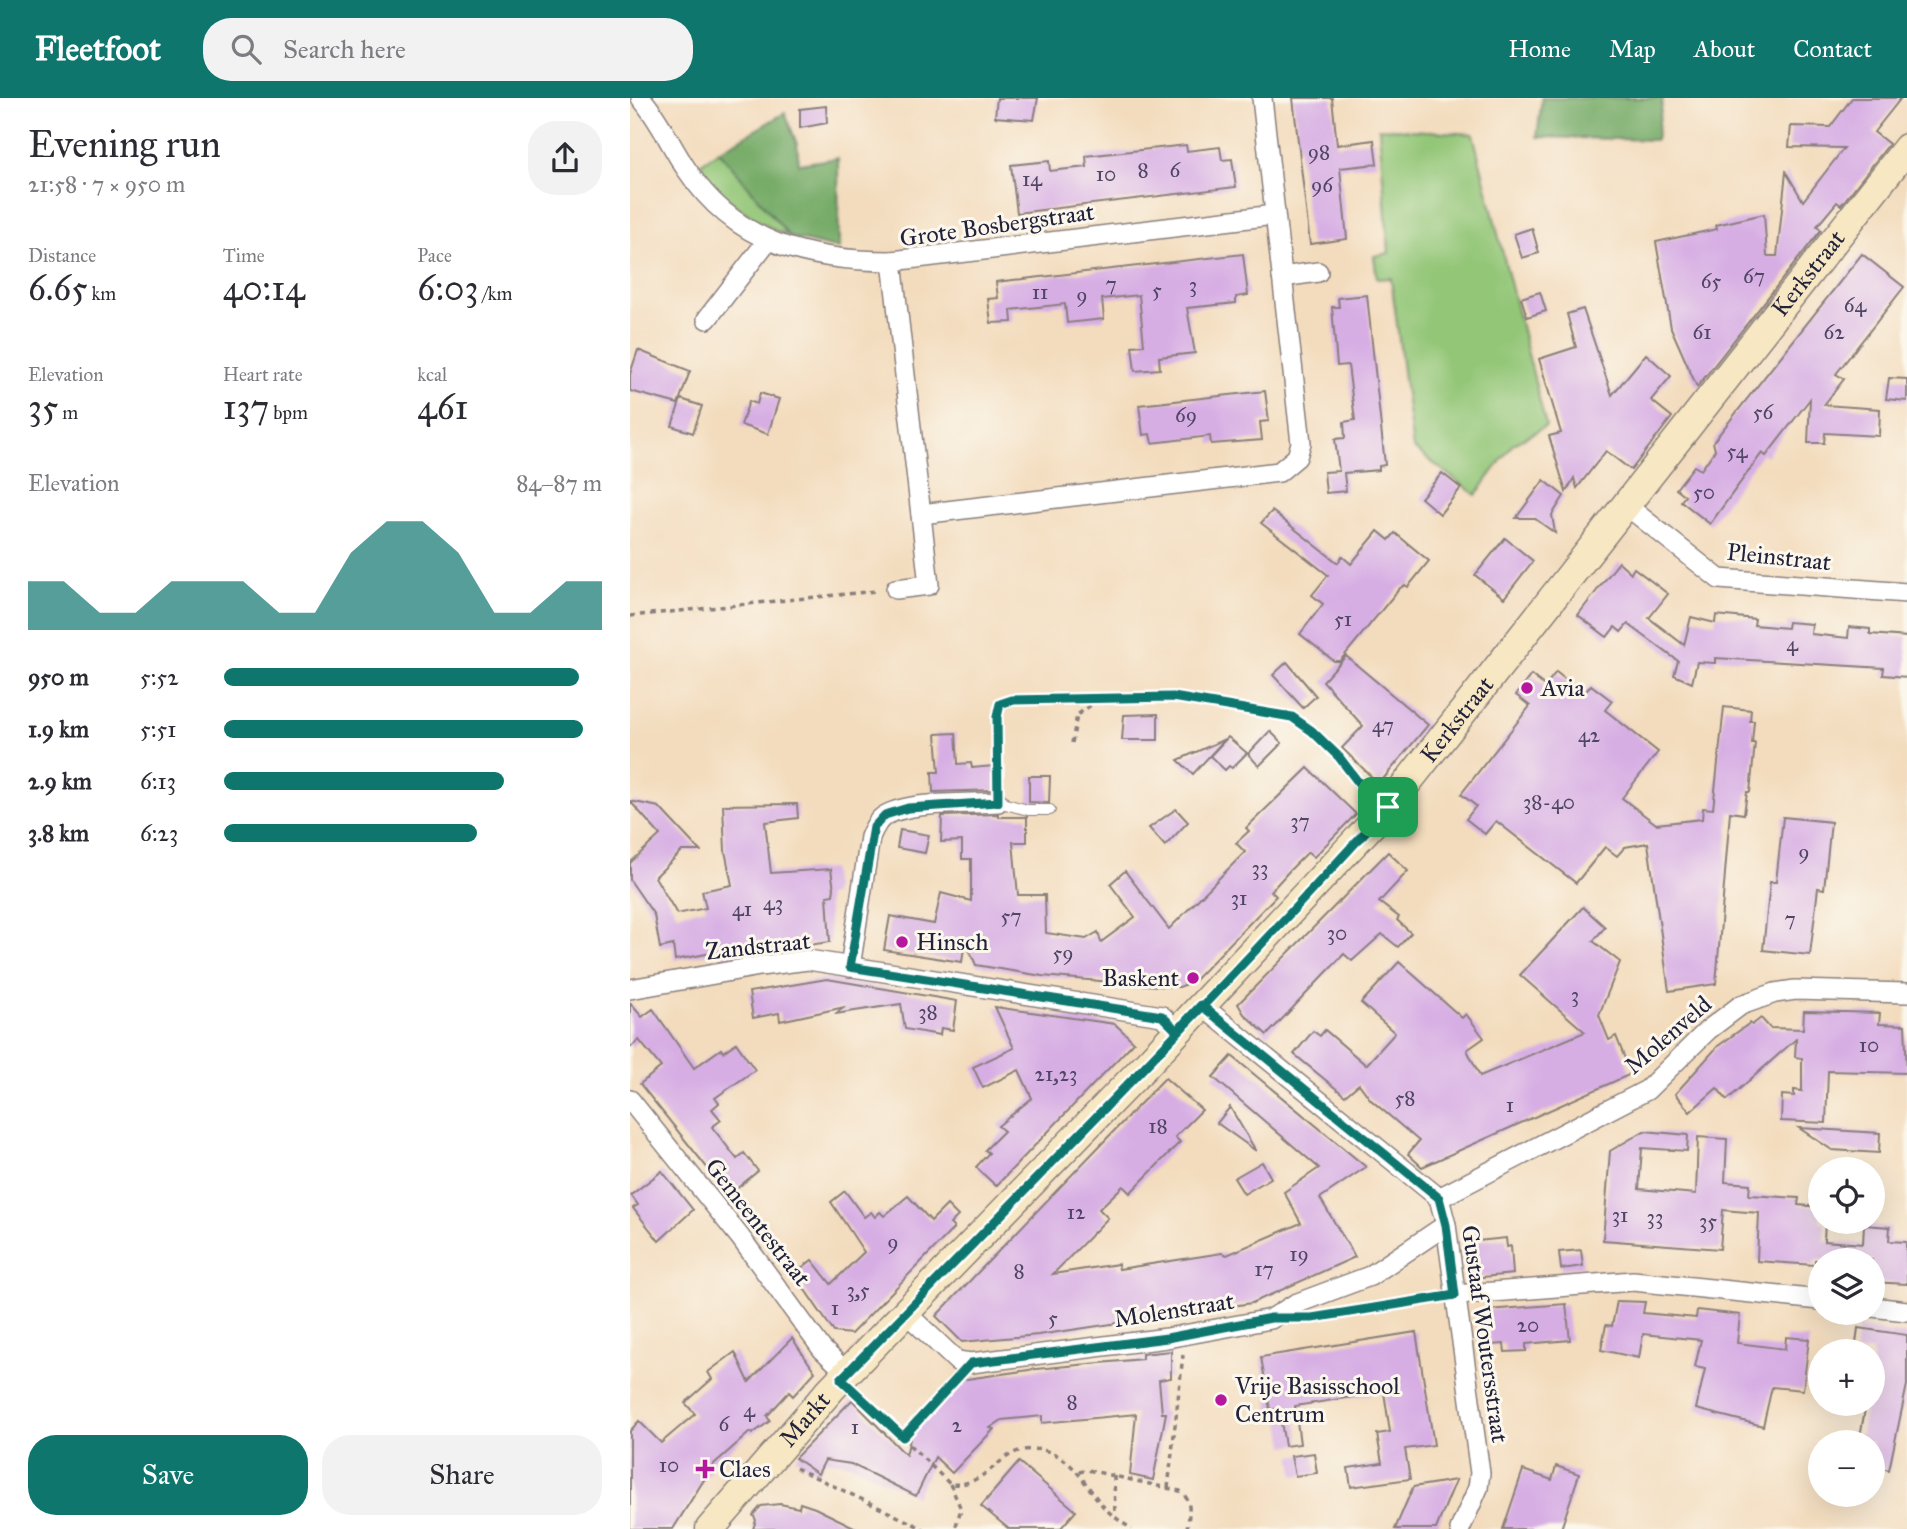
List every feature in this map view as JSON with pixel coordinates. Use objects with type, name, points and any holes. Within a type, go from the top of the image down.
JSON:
[{"type":"main road","name":"Kerkstraat","points":[[844,1376],[1177,1031],[1388,807],[1907,148]]},
{"type":"main road","name":"Markt","points":[[710,1529],[771,1455],[844,1376]]},
{"type":"street","points":[[641,98],[703,191],[723,211],[768,240],[804,254],[843,261],[892,261]]},
{"type":"street","points":[[921,514],[1279,472],[1297,457],[1301,443],[1262,98]]},
{"type":"street","name":"Grote Bosbergstraat","points":[[896,589],[929,585],[892,261],[1274,215]]},
{"type":"street","points":[[707,319],[768,240]]},
{"type":"street","points":[[1282,278],[1318,272]]},
{"type":"street","name":"Pleinstraat","points":[[1627,506],[1719,579],[1907,593]]},
{"type":"street","points":[[850,967],[870,837],[885,815],[908,808],[998,802]]},
{"type":"street","name":"Zandstraat","points":[[630,989],[760,965],[808,960],[1162,1016],[1177,1031]]},
{"type":"street","name":"Molenveld","points":[[1439,1198],[1647,1090],[1708,1030],[1741,1005],[1775,993],[1795,990],[1907,993]]},
{"type":"street","name":"Gustaaf Woutersstraat","points":[[1201,1005],[1439,1198],[1446,1225],[1480,1473],[1478,1488],[1460,1529]]},
{"type":"street","name":"Gemeentestraat","points":[[630,1100],[740,1237],[821,1349],[844,1376]]},
{"type":"street","name":"Molenstraat","points":[[971,1363],[1181,1335],[1271,1318],[1295,1304],[1370,1276],[1446,1225]]},
{"type":"street","points":[[1455,1295],[1633,1281],[1808,1299]]},
{"type":"street","points":[[1885,1308],[1907,1311]]},
{"type":"street","points":[[905,1312],[957,1361],[971,1363]]},
{"type":"lane","points":[[998,802],[1028,810],[1049,810]]},
{"type":"path","points":[[630,616],[896,589]]},
{"type":"path","points":[[998,802],[997,717],[1000,704],[1012,700],[1173,697],[1292,717],[1312,731],[1339,757],[1361,786],[1388,807]]},
{"type":"path","points":[[1073,743],[1077,715],[1101,698]]},
{"type":"path","points":[[1312,1318],[1455,1295]]},
{"type":"path","points":[[1168,1488],[1184,1360],[1181,1335]]},
{"type":"path","points":[[903,1437],[971,1363]]},
{"type":"path","points":[[844,1376],[950,1484],[961,1509],[955,1529]]},
{"type":"path","points":[[950,1484],[960,1485],[977,1478],[1018,1451],[1047,1451],[1062,1457],[1079,1472],[1115,1518],[1132,1529]]},
{"type":"path","points":[[771,1455],[921,1528]]},
{"type":"path","points":[[1079,1472],[1088,1470],[1168,1488],[1187,1496],[1190,1509],[1187,1529]]},
{"type":"path","points":[[1114,1476],[1115,1518]]},
{"type":"green space","points":[[1542,98],[1663,98],[1656,140],[1537,137]]},
{"type":"green space","points":[[785,113],[797,144],[799,164],[838,158],[839,249],[790,237],[719,151]]},
{"type":"green space","points":[[1379,128],[1473,134],[1546,426],[1513,444],[1476,495],[1413,448],[1391,278],[1377,279],[1374,256],[1389,253]]},
{"type":"green space","points":[[719,151],[790,237],[739,208],[717,189],[697,166]]},
{"type":"building","points":[[997,98],[1038,98],[1034,120],[995,117]]},
{"type":"building","points":[[1293,98],[1332,98],[1337,145],[1374,140],[1377,164],[1340,168],[1347,239],[1310,244]]},
{"type":"building","points":[[1852,98],[1901,98],[1874,132],[1889,144],[1841,205],[1837,202],[1817,226],[1821,230],[1697,387],[1671,328],[1656,242],[1717,229],[1716,225],[1764,214],[1767,256],[1777,256],[1786,172],[1803,201],[1844,148],[1789,147],[1791,126],[1830,127]]},
{"type":"building","points":[[826,106],[827,123],[800,128],[800,109]]},
{"type":"building","points":[[1186,145],[1187,151],[1220,147],[1222,160],[1232,159],[1236,187],[1017,213],[1011,165],[1049,161],[1050,171],[1087,167],[1086,156]]},
{"type":"building","points":[[1532,228],[1539,253],[1522,258],[1514,234]]},
{"type":"building","points":[[1243,254],[1248,295],[1236,297],[1236,303],[1187,308],[1195,353],[1159,357],[1160,369],[1135,371],[1132,346],[1144,345],[1139,295],[1102,299],[1104,319],[1067,323],[1065,304],[1011,310],[1012,322],[991,323],[988,299],[998,298],[996,282]]},
{"type":"building","points":[[1862,254],[1904,287],[1836,374],[1844,379],[1824,405],[1880,409],[1879,436],[1825,433],[1824,443],[1808,443],[1810,399],[1766,456],[1762,453],[1710,524],[1681,501],[1685,496],[1676,489],[1694,466],[1701,470],[1715,450],[1713,442]]},
{"type":"building","points":[[1540,292],[1546,311],[1527,317],[1521,298]]},
{"type":"building","points":[[1367,295],[1385,465],[1379,466],[1379,470],[1344,473],[1346,491],[1326,493],[1324,472],[1339,471],[1335,439],[1345,438],[1344,422],[1355,420],[1348,365],[1337,366],[1332,307],[1339,307],[1338,298]]},
{"type":"building","points":[[1583,309],[1612,395],[1646,354],[1671,376],[1651,400],[1672,417],[1631,470],[1606,451],[1577,488],[1574,478],[1566,492],[1549,436],[1561,433],[1539,359],[1576,347],[1567,314]]},
{"type":"building","points":[[638,350],[690,371],[678,404],[630,391],[630,374]]},
{"type":"building","points":[[1889,378],[1907,379],[1907,401],[1886,399]]},
{"type":"building","points":[[1265,391],[1269,421],[1260,422],[1262,440],[1211,444],[1210,436],[1152,443],[1150,434],[1143,435],[1139,405]]},
{"type":"building","points":[[760,393],[779,399],[768,434],[741,425],[749,401],[757,404]]},
{"type":"building","points":[[681,399],[702,406],[693,433],[672,426]]},
{"type":"building","points":[[1442,473],[1461,488],[1440,514],[1421,498]]},
{"type":"building","points":[[1544,480],[1564,496],[1552,515],[1555,533],[1534,518],[1516,518]]},
{"type":"building","points":[[1272,511],[1338,563],[1342,556],[1351,564],[1378,531],[1389,540],[1395,533],[1429,561],[1408,587],[1405,585],[1399,589],[1340,661],[1334,661],[1300,634],[1323,604],[1312,595],[1328,575],[1261,523]]},
{"type":"building","points":[[1505,538],[1533,561],[1504,598],[1475,575]]},
{"type":"building","points":[[1619,562],[1631,573],[1634,568],[1668,594],[1649,618],[1684,645],[1691,617],[1715,623],[1716,615],[1755,619],[1754,625],[1787,628],[1788,622],[1812,624],[1811,634],[1848,638],[1849,627],[1870,629],[1870,634],[1907,637],[1907,677],[1883,675],[1884,668],[1715,658],[1715,663],[1697,662],[1692,683],[1674,675],[1678,661],[1628,624],[1621,632],[1615,627],[1607,637],[1578,615]]},
{"type":"building","points":[[1346,656],[1428,725],[1379,784],[1342,748],[1363,726],[1323,681]]},
{"type":"building","points":[[1287,662],[1316,696],[1303,708],[1273,675]]},
{"type":"building","points":[[1556,672],[1584,694],[1591,685],[1612,701],[1605,710],[1658,752],[1622,798],[1656,824],[1702,819],[1703,808],[1713,809],[1724,707],[1751,710],[1750,721],[1754,721],[1752,743],[1755,743],[1750,792],[1747,792],[1744,814],[1730,812],[1716,984],[1669,991],[1648,843],[1625,847],[1617,856],[1605,847],[1576,883],[1496,821],[1485,834],[1466,819],[1476,806],[1461,794],[1530,706],[1516,695],[1531,675],[1545,686]]},
{"type":"building","points":[[1158,714],[1158,740],[1122,740],[1124,715]]},
{"type":"building","points":[[1270,731],[1282,743],[1259,766],[1248,754]]},
{"type":"building","points":[[956,733],[958,764],[971,763],[972,768],[994,766],[996,790],[933,792],[932,772],[939,772],[936,734]]},
{"type":"building","points":[[1228,737],[1247,753],[1232,768],[1229,766],[1225,770],[1210,756]]},
{"type":"building","points":[[1225,739],[1193,774],[1178,760]]},
{"type":"building","points":[[1308,768],[1356,814],[1314,857],[1308,852],[1290,870],[1271,891],[1276,896],[1193,982],[1179,987],[1158,986],[1042,976],[976,965],[965,940],[962,962],[884,950],[890,916],[934,924],[941,893],[971,901],[971,859],[962,859],[962,841],[941,842],[942,816],[998,814],[998,817],[1027,817],[1027,842],[1013,842],[1018,895],[1045,895],[1046,933],[1086,939],[1098,932],[1101,942],[1135,917],[1110,884],[1125,871],[1169,929],[1245,852],[1236,843],[1249,831],[1246,828]]},
{"type":"building","points":[[1029,776],[1050,776],[1049,803],[1029,802]]},
{"type":"building","points":[[630,801],[659,807],[700,851],[682,851],[655,877],[677,914],[706,908],[702,891],[732,885],[725,851],[723,805],[797,804],[798,818],[765,822],[771,873],[831,869],[834,889],[833,895],[827,896],[830,942],[723,957],[722,951],[675,960],[673,945],[660,948],[654,915],[630,880],[630,863],[660,835]]},
{"type":"building","points":[[1176,809],[1188,822],[1165,846],[1149,828]]},
{"type":"building","points":[[1783,817],[1831,822],[1824,889],[1818,888],[1810,955],[1763,950],[1770,882],[1776,882]]},
{"type":"building","points":[[900,830],[929,835],[925,853],[897,848]]},
{"type":"building","points":[[1388,852],[1408,871],[1379,902],[1399,917],[1397,920],[1411,933],[1398,947],[1382,934],[1352,961],[1344,954],[1267,1035],[1244,1014],[1238,1004]]},
{"type":"building","points":[[1583,907],[1605,927],[1593,941],[1620,962],[1599,1015],[1609,1040],[1616,1036],[1631,1074],[1422,1167],[1408,1154],[1419,1141],[1371,1100],[1359,1084],[1345,1096],[1294,1054],[1313,1031],[1320,1036],[1325,1030],[1366,1065],[1395,1033],[1361,1003],[1399,962],[1462,1018],[1466,1014],[1484,1038],[1467,1050],[1480,1076],[1585,1032],[1520,975]]},
{"type":"building","points":[[827,979],[957,1001],[953,1030],[941,1028],[940,1035],[905,1029],[901,1004],[835,1014],[845,1007],[780,1021],[779,1013],[753,1018],[749,992]]},
{"type":"building","points":[[630,1003],[642,1017],[653,1009],[694,1068],[721,1049],[723,1052],[736,1043],[755,1070],[715,1098],[719,1103],[712,1109],[721,1120],[712,1127],[737,1159],[744,1153],[758,1171],[729,1195],[640,1084],[661,1067],[639,1040],[630,1048]]},
{"type":"building","points":[[995,1007],[1115,1024],[1134,1042],[996,1186],[976,1167],[989,1153],[985,1150],[1004,1131],[998,1126],[1032,1098],[1019,1070],[983,1088],[973,1067],[1014,1048]]},
{"type":"building","points":[[1804,1011],[1880,1013],[1879,1024],[1905,1025],[1907,1073],[1828,1071],[1826,1123],[1781,1121],[1782,1095],[1794,1096],[1794,1090],[1802,1091],[1802,1058],[1795,1057],[1796,1039],[1727,1100],[1717,1088],[1690,1112],[1675,1094],[1718,1046],[1750,1023],[1752,1025],[1761,1018],[1770,1028],[1803,1029]]},
{"type":"building","points":[[1232,1056],[1366,1167],[1320,1198],[1355,1257],[1252,1303],[1038,1335],[962,1342],[936,1316],[1165,1078],[1202,1110],[1175,1137],[1180,1142],[1130,1193],[1123,1186],[1099,1209],[1108,1218],[1053,1274],[1118,1264],[1119,1269],[1222,1253],[1227,1255],[1301,1223],[1284,1192],[1319,1168],[1213,1077]]},
{"type":"building","points":[[1230,1107],[1256,1151],[1217,1123]]},
{"type":"building","points":[[1799,1128],[1880,1133],[1879,1153],[1832,1150]]},
{"type":"building","points":[[1644,1131],[1688,1135],[1687,1151],[1642,1148],[1639,1189],[1696,1194],[1698,1137],[1727,1139],[1725,1182],[1750,1184],[1749,1195],[1799,1198],[1798,1205],[1808,1206],[1808,1234],[1824,1234],[1824,1241],[1863,1244],[1864,1234],[1885,1234],[1885,1227],[1890,1227],[1889,1241],[1906,1242],[1907,1284],[1885,1283],[1885,1248],[1808,1248],[1808,1265],[1757,1261],[1759,1213],[1723,1210],[1720,1249],[1603,1240],[1610,1151]]},
{"type":"building","points":[[1262,1162],[1271,1178],[1244,1194],[1234,1178]]},
{"type":"building","points":[[662,1171],[693,1210],[659,1241],[633,1208],[638,1205],[631,1195]]},
{"type":"building","points":[[845,1191],[864,1217],[871,1212],[875,1217],[880,1212],[884,1216],[908,1196],[931,1221],[947,1205],[958,1216],[950,1224],[954,1228],[851,1334],[834,1332],[794,1274],[812,1260],[831,1284],[864,1252],[831,1202]]},
{"type":"building","points":[[1506,1238],[1507,1247],[1511,1246],[1513,1274],[1472,1278],[1468,1242]]},
{"type":"building","points":[[1581,1250],[1583,1266],[1561,1269],[1559,1252]]},
{"type":"building","points":[[1617,1301],[1645,1302],[1643,1313],[1696,1318],[1697,1310],[1740,1315],[1737,1343],[1785,1349],[1786,1337],[1809,1339],[1803,1390],[1772,1387],[1763,1426],[1696,1409],[1705,1369],[1695,1367],[1701,1340],[1643,1334],[1639,1358],[1601,1350],[1606,1325],[1612,1326]]},
{"type":"building","points":[[1566,1304],[1570,1340],[1526,1344],[1526,1351],[1505,1352],[1504,1344],[1490,1345],[1487,1310]]},
{"type":"building","points":[[1858,1328],[1907,1335],[1907,1385],[1889,1470],[1885,1469],[1885,1430],[1861,1430],[1864,1416],[1885,1416],[1885,1339],[1857,1339]]},
{"type":"building","points":[[1416,1332],[1434,1445],[1405,1449],[1410,1479],[1351,1487],[1348,1468],[1382,1463],[1377,1434],[1390,1432],[1384,1392],[1295,1406],[1300,1444],[1285,1446],[1279,1409],[1270,1410],[1261,1357]]},
{"type":"building","points":[[792,1338],[815,1372],[793,1396],[789,1392],[767,1416],[770,1421],[752,1434],[750,1432],[714,1464],[673,1529],[630,1529],[630,1431],[639,1421],[661,1443],[695,1414],[685,1403],[712,1379],[708,1372],[735,1352],[749,1382]]},
{"type":"building","points":[[1171,1351],[1171,1378],[1159,1380],[1162,1413],[1166,1413],[1153,1480],[1130,1475],[1136,1414],[1042,1423],[1042,1416],[1002,1420],[990,1428],[994,1429],[952,1473],[935,1457],[916,1496],[851,1464],[825,1460],[818,1474],[795,1458],[852,1400],[906,1455],[912,1431],[960,1380],[1036,1369],[1142,1359],[1142,1354]]},
{"type":"building","points":[[1314,1453],[1317,1473],[1295,1476],[1291,1456]]},
{"type":"building","points":[[1019,1462],[1076,1511],[1060,1529],[1009,1529],[981,1506]]},
{"type":"building","points":[[1556,1466],[1579,1474],[1561,1529],[1503,1529],[1523,1470],[1552,1480]]},
{"type":"building","points":[[1456,1480],[1436,1529],[1395,1529],[1413,1487]]},
{"type":"building","points":[[800,1503],[858,1529],[753,1529],[756,1520],[753,1515],[761,1506],[780,1504],[799,1508]]},
{"type":"place","name":"Avia","points":[[1527,688]]},
{"type":"place","name":"Hinsch","points":[[902,942]]},
{"type":"place","name":"Baskent","points":[[1193,978]]},
{"type":"place","name":"Vrije Basisschool Centrum","points":[[1221,1400]]},
{"type":"place","name":"Claes","points":[[705,1469]]},
{"type":"route","points":[[1388,807],[1338,862],[1201,1005],[1145,1066],[841,1379],[903,1437],[971,1363],[1167,1338],[1271,1318],[1312,1318],[1455,1295],[1446,1225],[1439,1198],[1201,1005],[1177,1031],[1162,1016],[850,967],[870,837],[874,827],[885,815],[908,808],[998,802],[997,717],[1000,704],[1012,700],[1088,697],[1173,697],[1292,717],[1312,731],[1339,757],[1361,786],[1388,807]]}]
